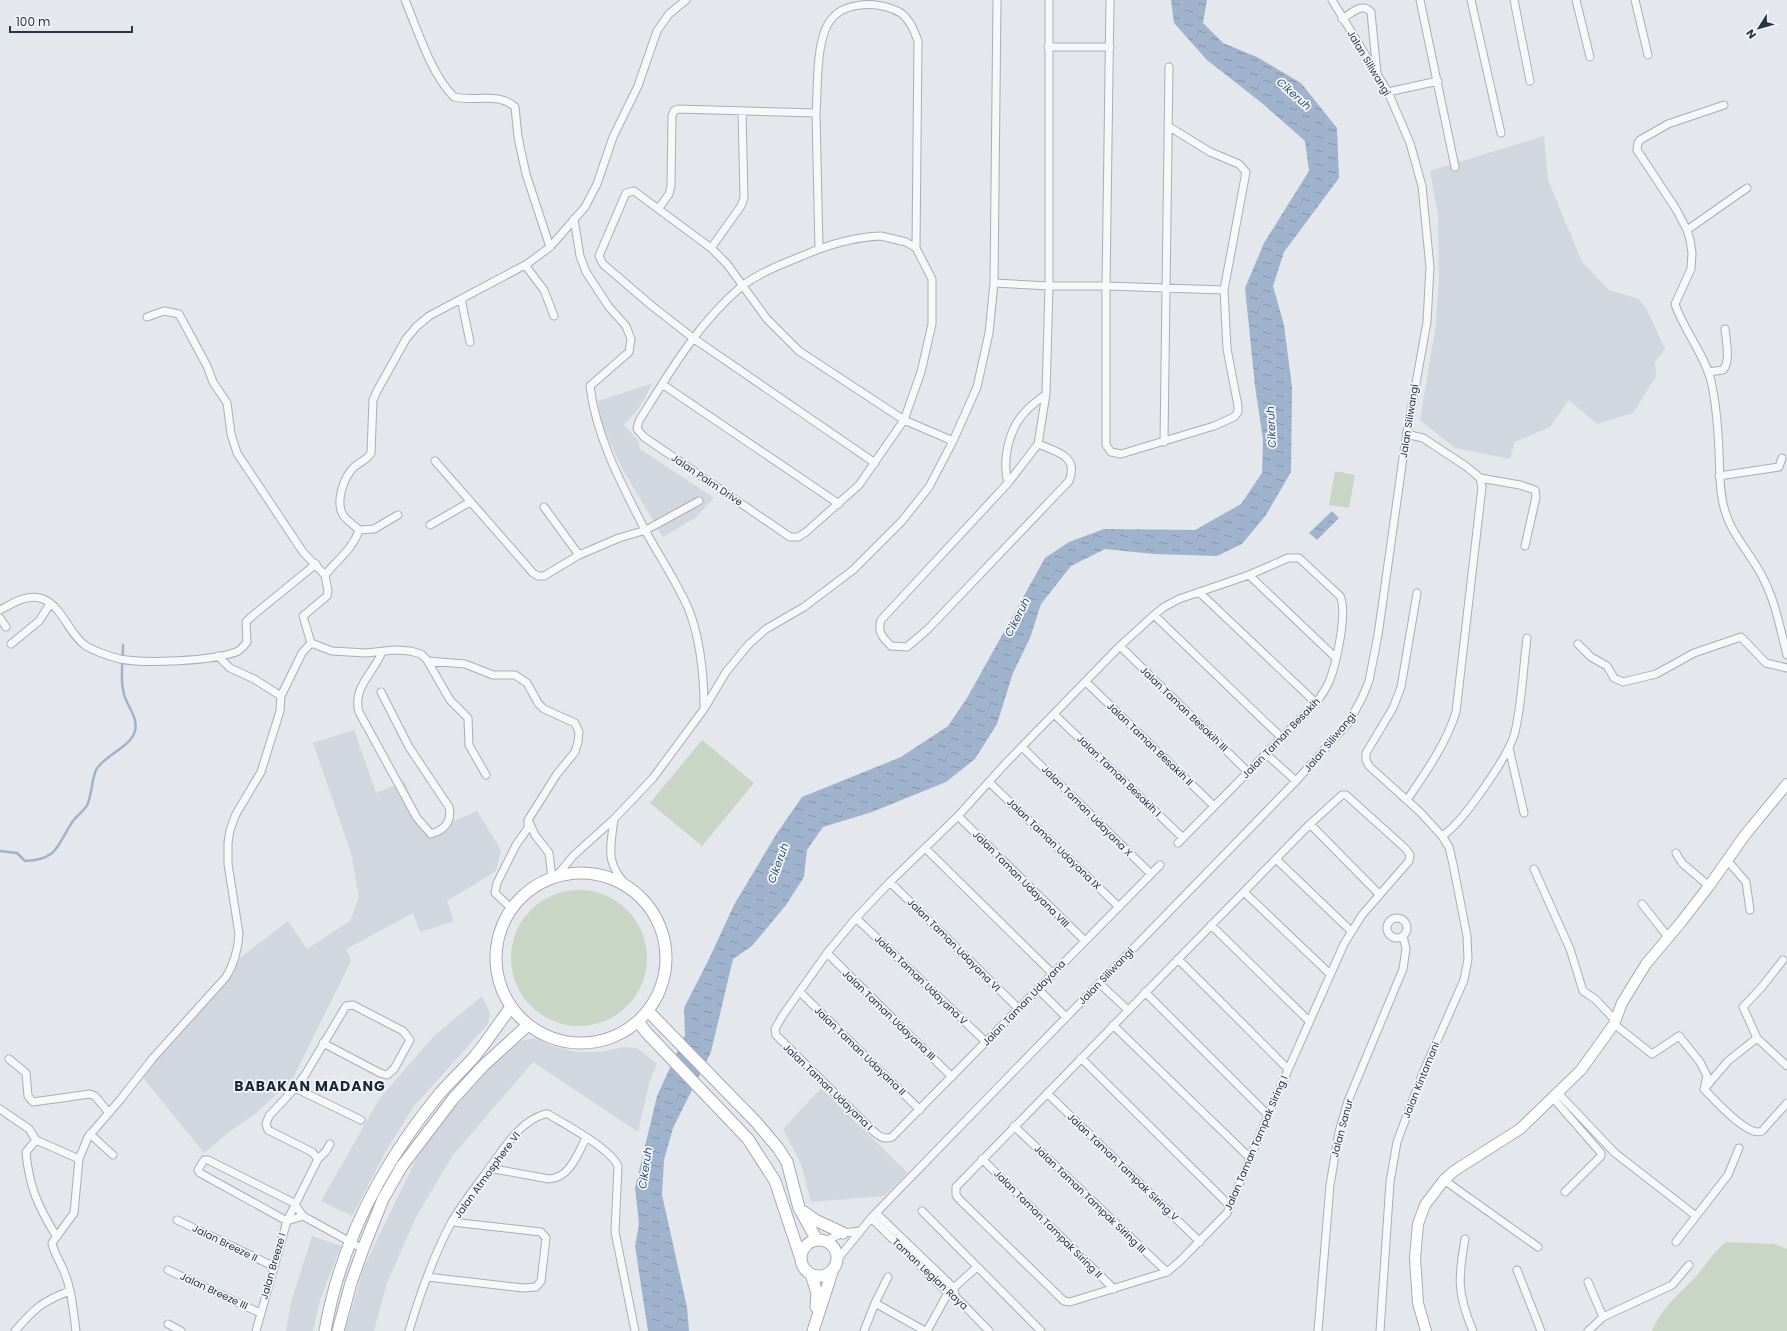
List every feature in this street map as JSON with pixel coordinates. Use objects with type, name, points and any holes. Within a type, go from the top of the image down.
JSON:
[{"type":"main road","points":[[574,873],[603,876],[629,888],[649,908],[662,932],[666,960],[661,987],[648,1012],[618,1035],[596,1042],[580,1043],[572,1043],[549,1037],[528,1025],[511,1007],[501,988],[496,968],[496,947],[502,927],[511,908],[527,892],[554,877],[574,873]]},
{"type":"main road","points":[[325,1331],[337,1281],[350,1243],[368,1201],[390,1162],[437,1097],[474,1056],[511,1007]]},
{"type":"main road","points":[[648,1012],[709,1076],[757,1123],[778,1148],[789,1169],[798,1208],[821,1240],[833,1247],[835,1265],[814,1326]]},
{"type":"main road","points":[[638,1021],[646,1032],[667,1052],[748,1139],[766,1166],[778,1191],[804,1268],[811,1274],[820,1276],[835,1265]]},
{"type":"main road","points":[[338,1331],[351,1283],[363,1249],[383,1199],[402,1166],[453,1099],[483,1066],[528,1025]]},
{"type":"main road","points":[[798,1208],[814,1220],[843,1233]]},
{"type":"main road","points":[[800,1259],[804,1246],[821,1240]]},
{"type":"main road","points":[[811,1274],[818,1293],[814,1326]]},
{"type":"street","points":[[405,0],[434,68],[445,88],[454,98],[502,99],[510,102],[515,107],[518,137],[526,174],[550,247]]},
{"type":"street","points":[[398,515],[374,529],[359,530],[343,516],[340,499],[350,473],[371,453],[373,400],[401,346],[416,327],[437,311],[477,292],[525,265],[550,247],[585,207],[597,184],[614,137],[638,86],[657,31],[669,14],[686,0]]},
{"type":"street","points":[[554,877],[573,856],[614,819],[653,778],[704,708],[726,672],[757,636],[824,594],[853,570],[897,527],[929,487],[953,441],[977,387],[989,333],[994,283],[997,0]]},
{"type":"street","points":[[1038,444],[1060,453],[1068,459],[1072,466],[1072,474],[1069,481],[928,629],[907,647],[891,646],[882,636],[879,626],[881,620],[1008,483],[1038,444],[1046,394],[1049,286],[1049,0]]},
{"type":"street","points":[[1110,0],[1106,286],[1106,445],[1111,452],[1121,454],[1214,426],[1234,417],[1238,412],[1227,349],[1224,290],[1246,172],[1239,164],[1210,152],[1168,126]]},
{"type":"street","name":"Jalan Siliwangi","points":[[835,1265],[860,1230],[874,1215],[1296,782],[1349,722],[1360,704],[1369,681],[1378,635],[1406,434],[1427,322],[1430,267],[1422,186],[1410,143],[1388,92],[1342,19],[1332,0]]},
{"type":"street","points":[[1420,0],[1455,167]]},
{"type":"street","points":[[1472,0],[1501,133]]},
{"type":"street","points":[[1514,0],[1530,81]]},
{"type":"street","points":[[1576,0],[1590,57]]},
{"type":"street","points":[[1635,0],[1648,55]]},
{"type":"street","points":[[819,249],[816,113],[821,40],[826,26],[835,16],[847,6],[857,1],[881,3],[900,12],[911,24],[918,41],[916,248]]},
{"type":"street","points":[[1342,19],[1361,7],[1367,8],[1371,12],[1377,75]]},
{"type":"street","points":[[1048,47],[1110,47]]},
{"type":"street","points":[[1164,442],[1169,67]]},
{"type":"street","points":[[1388,92],[1438,81]]},
{"type":"street","points":[[1724,105],[1668,124],[1640,140],[1637,146],[1639,155],[1667,193],[1687,230],[1692,262],[1675,304],[1708,372],[1714,401],[1719,445],[1719,476],[1724,509],[1728,521],[1761,573],[1770,592],[1787,655]]},
{"type":"street","points":[[659,208],[670,194],[672,116],[674,111],[678,108],[816,113]]},
{"type":"street","points":[[711,248],[741,206],[744,198],[742,111]]},
{"type":"street","points":[[1687,230],[1747,188]]},
{"type":"street","points":[[875,464],[693,338],[604,264],[599,256],[616,212],[626,193],[634,191],[659,208],[711,248],[743,286],[767,320],[799,351],[904,420],[953,441]]},
{"type":"street","points":[[574,219],[580,256],[586,272],[602,297],[626,326],[631,339],[629,352],[590,386],[593,410],[599,430],[615,467],[646,530],[675,580],[689,610],[698,640],[704,671],[704,708]]},
{"type":"street","name":"Jalan Palm Drive","points":[[881,236],[906,242],[916,248],[932,279],[932,324],[921,372],[904,420],[875,464],[859,485],[839,504],[798,537],[790,537],[644,437],[637,429],[639,421],[662,384],[693,338],[717,310],[743,286],[781,265],[819,249],[837,242],[881,236]]},
{"type":"street","points":[[525,265],[544,290],[554,316]]},
{"type":"street","points":[[994,283],[1049,286],[1166,287],[1224,290]]},
{"type":"street","points":[[461,299],[470,342]]},
{"type":"street","points":[[147,317],[164,311],[179,314],[207,366],[213,382],[227,403],[231,434],[237,453],[302,552],[316,564],[324,575],[328,590],[327,596],[303,616],[311,643],[332,651],[382,652],[394,650],[410,651],[421,654],[428,661],[450,700],[468,718],[469,745],[486,775]]},
{"type":"street","points":[[1708,372],[1723,370],[1726,367],[1725,329]]},
{"type":"street","points":[[662,384],[839,504]]},
{"type":"street","points":[[1008,483],[1005,473],[1007,451],[1016,427],[1023,413],[1046,394]]},
{"type":"street","points":[[1406,434],[1423,438],[1467,467],[1480,478],[1535,490],[1536,497],[1525,546]]},
{"type":"street","points":[[1719,476],[1779,468],[1782,458]]},
{"type":"street","points":[[435,461],[533,573],[538,576],[544,576],[579,556],[619,538],[646,530],[698,500]]},
{"type":"street","points":[[1407,800],[1433,761],[1451,728],[1456,712],[1480,509],[1482,487],[1480,478]]},
{"type":"street","points":[[430,525],[470,502]]},
{"type":"street","points":[[544,507],[579,556]]},
{"type":"street","points":[[324,575],[345,554],[353,543],[359,530]]},
{"type":"street","name":"Jalan Taman Besakih","points":[[1180,841],[1316,703],[1329,683],[1336,658],[1344,610],[1344,603],[1340,596],[1299,558],[1288,558],[1249,575]]},
{"type":"street","points":[[0,610],[24,598],[35,597],[44,599],[50,604],[84,645],[95,651],[124,659],[146,661],[206,658],[235,652],[242,648],[247,642],[246,622],[250,617],[316,564]]},
{"type":"street","points":[[800,992],[827,953],[856,918],[890,882],[958,816],[1022,747],[1120,646],[1164,607],[1179,599],[1249,575],[1336,658]]},
{"type":"street","points":[[1199,592],[1316,703]]},
{"type":"street","name":"Jalan Kintamani","points":[[1380,1331],[1390,1182],[1397,1142],[1422,1075],[1464,980],[1468,959],[1467,936],[1454,864],[1448,847],[1442,836],[1407,800],[1369,766],[1366,760],[1366,753],[1393,708],[1400,687],[1416,593]]},
{"type":"street","points":[[11,644],[39,621],[50,604]]},
{"type":"street","points":[[1154,615],[1282,738]]},
{"type":"street","points":[[0,618],[6,627]]},
{"type":"street","points":[[1578,644],[1591,657],[1607,666],[1614,678],[1623,682],[1656,674],[1694,653],[1741,637],[1766,663],[1787,668]]},
{"type":"street","points":[[1442,836],[1451,831],[1466,813],[1509,748],[1515,733],[1527,638]]},
{"type":"street","points":[[76,1331],[70,1291],[63,1269],[53,1252],[52,1243],[74,1213],[79,1159],[84,1143],[153,1058],[226,977],[232,967],[239,944],[240,934],[228,864],[228,843],[230,830],[236,814],[261,772],[280,711],[281,696],[302,653],[311,643]]},
{"type":"street","name":"Jalan Taman Besakih III","points":[[1120,646],[1248,772]]},
{"type":"street","points":[[381,692],[409,747],[450,807],[451,816],[448,822],[438,832],[431,834],[424,828],[369,734],[359,712],[356,702],[359,691],[377,663],[382,652]]},
{"type":"street","points":[[218,656],[230,668],[254,679],[281,696]]},
{"type":"street","points":[[428,661],[465,664],[493,675],[515,675],[527,683],[538,703],[544,709],[575,723],[579,732],[575,752],[557,774],[528,820],[528,828],[516,845],[497,883],[495,893],[511,908]]},
{"type":"street","name":"Jalan Taman Besakih II","points":[[1086,682],[1214,806]]},
{"type":"street","name":"Jalan Taman Besakih I","points":[[1054,714],[1180,841]]},
{"type":"street","name":"Jalan Taman Udayana X","points":[[1022,747],[1151,874]]},
{"type":"street","points":[[1509,748],[1524,813]]},
{"type":"street","points":[[1266,754],[1296,782]]},
{"type":"street","name":"Jalan Taman Udayana IX","points":[[989,782],[1119,907]]},
{"type":"street","points":[[1426,1331],[1420,1315],[1417,1292],[1416,1238],[1421,1213],[1444,1180],[1468,1161],[1520,1129],[1581,1070],[1614,1022],[1638,975],[1709,886],[1745,835],[1787,784]]},
{"type":"street","name":"Jalan Taman Tampak Siring I","points":[[982,1159],[963,1178],[954,1190],[958,1199],[1064,1301],[1070,1302],[1167,1272],[1200,1242],[1219,1222],[1230,1206],[1288,1069],[1350,931],[1379,894],[1409,861],[1410,855],[1406,849],[1346,795],[1338,798],[1310,824]]},
{"type":"street","name":"Jalan Taman Udayana VIII","points":[[958,816],[1085,941]]},
{"type":"street","points":[[614,819],[611,843],[612,865],[618,876],[629,888]]},
{"type":"street","points":[[528,820],[535,835],[549,853],[554,877]]},
{"type":"street","points":[[982,1159],[1310,824],[1379,894]]},
{"type":"street","points":[[924,848],[1052,974]]},
{"type":"street","points":[[1676,853],[1682,863],[1709,886]]},
{"type":"street","points":[[1276,859],[1350,931]]},
{"type":"street","points":[[1727,860],[1746,882],[1750,910]]},
{"type":"street","name":"Jalan Taman Udayana","points":[[887,1139],[895,1135],[920,1110],[1160,865]]},
{"type":"street","points":[[1534,869],[1570,949],[1583,991],[1595,999],[1614,1022],[1652,1054],[1679,1036],[1700,1062],[1707,1076],[1704,1089]]},
{"type":"street","name":"Jalan Taman Udayana VI","points":[[890,882],[1018,1009]]},
{"type":"street","points":[[1244,892],[1330,974]]},
{"type":"street","points":[[1642,904],[1668,937]]},
{"type":"street","name":"Jalan Taman Udayana V","points":[[856,918],[986,1042]]},
{"type":"street","points":[[1211,925],[1309,1021]]},
{"type":"street","name":"Jalan Sanur","points":[[1318,1331],[1330,1185],[1339,1132],[1348,1101],[1403,969],[1406,949],[1403,936]]},
{"type":"street","name":"Jalan Taman Udayana III","points":[[827,953],[952,1077]]},
{"type":"street","points":[[1178,959],[1288,1069]]},
{"type":"street","points":[[1783,960],[1761,988],[1743,1007],[1757,1038],[1787,1066]]},
{"type":"street","points":[[1099,983],[1128,1010]]},
{"type":"street","points":[[1038,989],[1066,1017]]},
{"type":"street","name":"Jalan Taman Udayana I","points":[[800,992],[775,1029],[781,1041],[872,1130],[880,1137],[887,1139]]},
{"type":"street","name":"Jalan Taman Udayana II","points":[[800,992],[920,1110]]},
{"type":"street","points":[[1145,992],[1268,1115]]},
{"type":"street","points":[[318,1159],[312,1152],[266,1127],[269,1116],[296,1088],[323,1043],[345,1007],[348,1005],[353,1005],[403,1031],[410,1040],[394,1069],[387,1074],[380,1073],[323,1043]]},
{"type":"street","points":[[1113,1025],[1250,1158]]},
{"type":"street","points":[[1704,1089],[1728,1061],[1757,1038]]},
{"type":"street","points":[[1081,1058],[1230,1206]]},
{"type":"street","points":[[9,1059],[26,1073],[28,1096],[33,1102],[90,1094],[95,1096],[109,1113]]},
{"type":"street","points":[[296,1088],[360,1120]]},
{"type":"street","points":[[1704,1089],[1734,1119],[1749,1130],[1756,1133],[1762,1131],[1787,1103]]},
{"type":"street","name":"Jalan Taman Tampak Siring V","points":[[1047,1093],[1200,1242]]},
{"type":"street","points":[[1555,1096],[1602,1153],[1565,1192]]},
{"type":"street","points":[[1555,1096],[1615,1153],[1696,1216]]},
{"type":"street","points":[[0,1109],[29,1128],[36,1140],[79,1159]]},
{"type":"street","name":"Jalan Atmosphere VI","points":[[409,1331],[428,1277],[452,1222],[509,1141],[527,1122],[542,1115],[548,1114],[586,1138],[613,1158],[618,1166],[615,1232],[635,1331]]},
{"type":"street","name":"Jalan Taman Tampak Siring III","points":[[1014,1126],[1167,1272]]},
{"type":"street","points":[[90,1134],[113,1155]]},
{"type":"street","points":[[489,1168],[549,1179],[559,1177],[568,1171],[586,1138]]},
{"type":"street","points":[[36,1140],[26,1152],[29,1181],[37,1202],[56,1236]]},
{"type":"street","name":"Jalan Breeze I","points":[[256,1331],[273,1266],[294,1203],[318,1159],[326,1151],[330,1144]]},
{"type":"street","points":[[1676,1242],[1728,1175],[1739,1148]]},
{"type":"street","name":"Jalan Taman Tampak Siring II","points":[[982,1159],[1114,1289]]},
{"type":"street","points":[[303,1216],[287,1221],[200,1173],[198,1170],[204,1160],[208,1160],[294,1203],[303,1216],[363,1249]]},
{"type":"street","points":[[1444,1180],[1538,1247]]},
{"type":"street","points":[[922,1211],[1041,1331]]},
{"type":"street","name":"Taman Legian Raya","points":[[874,1215],[989,1331]]},
{"type":"street","name":"Jalan Breeze II","points":[[177,1220],[273,1266]]},
{"type":"street","points":[[428,1277],[523,1288],[532,1288],[539,1285],[542,1281],[546,1238],[541,1232],[452,1222]]},
{"type":"street","points":[[821,1240],[843,1233],[860,1230]]},
{"type":"street","points":[[1465,1238],[1459,1283],[1460,1295],[1473,1331]]},
{"type":"street","points":[[1588,1331],[1603,1316],[1672,1285],[1689,1265]]},
{"type":"street","points":[[875,1303],[926,1331],[953,1293],[977,1267]]},
{"type":"street","name":"Jalan Breeze III","points":[[168,1270],[260,1313]]},
{"type":"street","points":[[1517,1270],[1541,1331]]},
{"type":"street","points":[[864,1331],[875,1303],[888,1277]]},
{"type":"street","points":[[1588,1282],[1603,1316]]},
{"type":"street","points":[[15,1331],[34,1308],[51,1298],[70,1291]]},
{"type":"street","points":[[168,1324],[182,1331]]},
{"type":"shaded area","points":[[1544,136],[1548,180],[1582,262],[1609,290],[1639,299],[1647,310],[1665,349],[1655,362],[1656,376],[1633,413],[1597,424],[1569,400],[1550,427],[1515,442],[1510,459],[1455,448],[1420,420],[1436,325],[1439,276],[1438,215],[1430,171]]},
{"type":"shaded area","points":[[653,383],[639,408],[624,425],[638,440],[640,449],[714,498],[695,518],[663,537],[624,472],[601,423],[598,401]]},
{"type":"shaded area","points":[[354,730],[376,793],[404,781],[427,832],[477,811],[501,850],[496,871],[447,901],[454,921],[420,932],[413,913],[346,949],[351,961],[292,1080],[255,1114],[229,1132],[204,1153],[140,1074],[232,973],[240,958],[288,921],[307,949],[350,921],[359,897],[351,853],[313,743]]},
{"type":"shaded area","points":[[482,996],[490,1013],[488,1024],[414,1106],[387,1149],[352,1216],[321,1201],[380,1098],[434,1036]]},
{"type":"shaded area","points":[[536,1038],[552,1046],[576,1052],[601,1052],[624,1047],[637,1048],[657,1064],[650,1080],[638,1132],[533,1062],[453,1155],[416,1217],[387,1283],[374,1331],[345,1331],[364,1267],[419,1153],[451,1108],[492,1065],[520,1041]]},
{"type":"shaded area","points":[[821,1088],[908,1173],[884,1196],[811,1202],[801,1164],[783,1129]]},
{"type":"shaded area","points":[[312,1236],[341,1246],[320,1300],[313,1331],[286,1331],[291,1302]]},
{"type":"green space","points":[[1335,471],[1355,475],[1349,508],[1329,505]]},
{"type":"green space","points":[[702,740],[754,783],[702,846],[650,803]]},
{"type":"green space","points":[[572,890],[586,890],[605,895],[617,901],[632,915],[642,932],[646,945],[646,971],[642,984],[636,996],[622,1011],[617,1015],[599,1023],[586,1026],[572,1026],[553,1021],[541,1015],[526,1001],[522,996],[514,978],[511,965],[511,951],[516,932],[522,920],[536,905],[541,901],[559,893]]},
{"type":"green space","points":[[1726,1242],[1774,1244],[1787,1249],[1787,1331],[1652,1331],[1666,1307]]},
{"type":"water","name":"Cikeruh","points":[[1171,0],[1207,0],[1203,23],[1223,43],[1257,57],[1301,83],[1337,128],[1339,178],[1284,252],[1273,286],[1284,325],[1292,387],[1291,472],[1266,515],[1242,544],[1217,556],[1154,554],[1105,549],[1071,566],[1041,604],[1030,638],[1013,673],[997,724],[975,759],[946,782],[872,812],[823,827],[807,850],[804,877],[786,905],[752,946],[733,959],[711,1052],[673,1128],[664,1160],[662,1195],[687,1307],[689,1331],[648,1331],[635,1246],[639,1224],[635,1188],[657,1096],[685,1035],[684,1008],[734,905],[777,833],[802,797],[901,757],[948,726],[967,698],[1045,558],[1069,542],[1104,529],[1195,530],[1241,504],[1262,473],[1263,440],[1255,386],[1245,288],[1264,243],[1309,171],[1305,141],[1263,104],[1207,60],[1174,23]]},
{"type":"water","points":[[1332,511],[1339,518],[1317,540],[1309,533]]},
{"type":"waterway","points":[[0,851],[17,853],[25,861],[45,858],[51,854],[60,844],[73,821],[87,806],[96,770],[104,760],[123,747],[132,737],[136,727],[133,715],[124,694],[122,673],[123,645]]},
{"type":"district","name":"BABAKAN MADANG","points":[[310,1086]]}]
